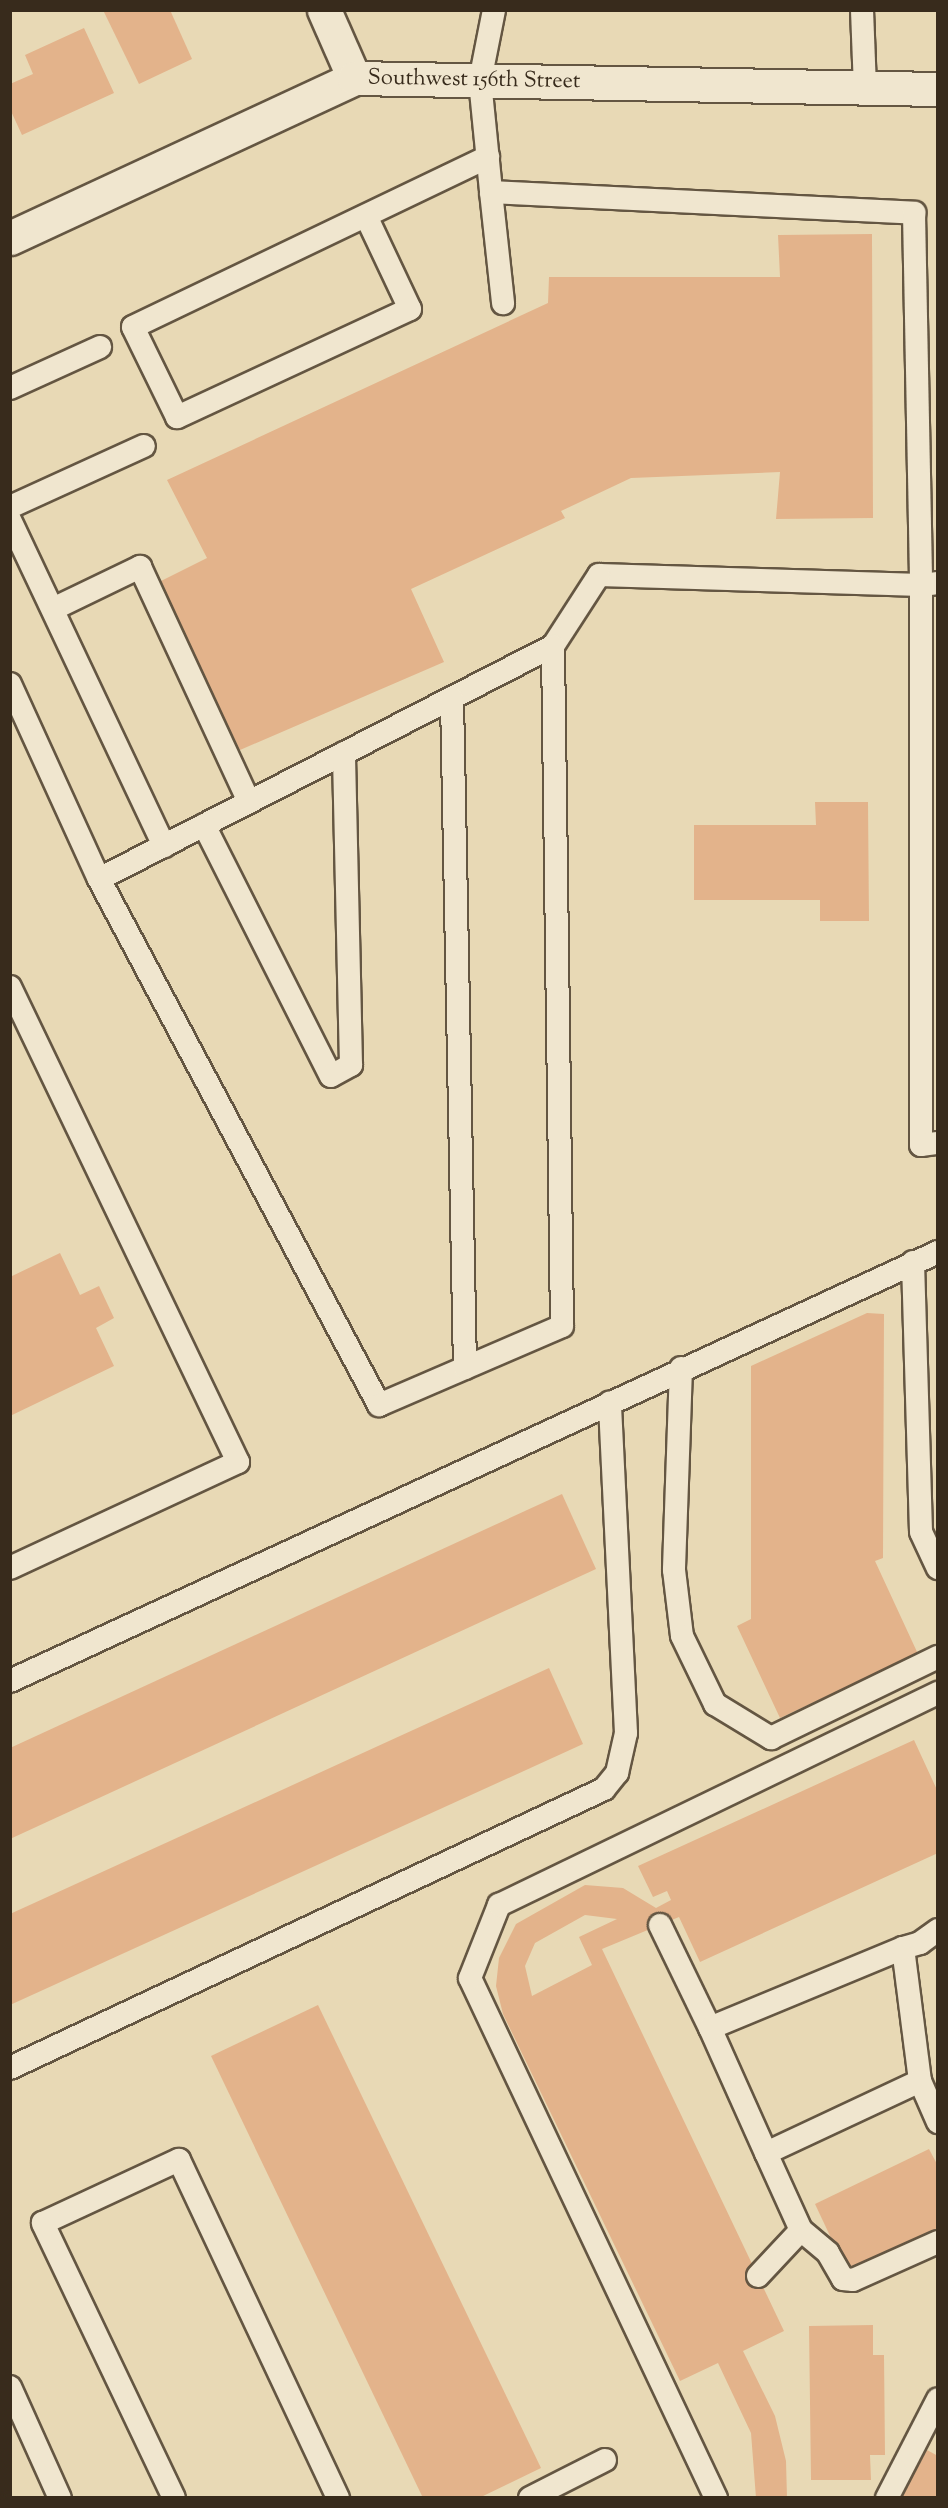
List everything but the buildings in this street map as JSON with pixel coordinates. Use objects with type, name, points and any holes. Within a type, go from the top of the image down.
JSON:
[{"type":"street","points":[[324,10],[354,78]]},
{"type":"street","name":"Southwest 156th Street","points":[[10,238],[354,78],[938,89]]},
{"type":"lane","points":[[494,10],[480,81],[503,303]]},
{"type":"lane","points":[[862,10],[864,87]]},
{"type":"lane","points":[[366,216],[410,309],[177,417],[134,327],[488,157]]},
{"type":"lane","points":[[491,192],[914,213],[929,584],[921,1144],[938,1143]]},
{"type":"lane","points":[[10,388],[100,346]]},
{"type":"lane","points":[[10,507],[144,446]]},
{"type":"lane","points":[[10,520],[164,846]]},
{"type":"lane","points":[[53,609],[140,567],[249,802]]},
{"type":"lane","points":[[99,879],[553,646],[599,574],[929,584]]},
{"type":"lane","points":[[10,684],[99,879],[379,1405],[562,1326],[553,646]]},
{"type":"lane","points":[[452,698],[465,1368]]},
{"type":"lane","points":[[204,825],[331,1076],[351,1065],[344,753]]},
{"type":"lane","points":[[10,987],[238,1462],[10,1568]]},
{"type":"lane","points":[[10,1682],[681,1368],[938,1252]]},
{"type":"lane","points":[[913,1262],[921,1532],[938,1568]]},
{"type":"lane","points":[[681,1368],[674,1570],[682,1636],[714,1704],[771,1738],[938,1657]]},
{"type":"lane","points":[[10,2068],[604,1789],[617,1773],[626,1733],[610,1402]]},
{"type":"lane","points":[[716,2498],[646,2329],[470,1978],[499,1905],[938,1694]]},
{"type":"lane","points":[[660,1925],[710,2028],[801,2230],[828,2253],[837,2274],[853,2280],[938,2241]]},
{"type":"lane","points":[[710,2028],[924,1942],[920,2081],[938,2122]]},
{"type":"lane","points":[[766,2153],[920,2081]]},
{"type":"lane","points":[[174,2498],[43,2223],[179,2160],[338,2498]]},
{"type":"lane","points":[[758,2276],[801,2230]]},
{"type":"lane","points":[[10,2386],[60,2498]]},
{"type":"lane","points":[[887,2498],[938,2399]]},
{"type":"lane","points":[[530,2498],[605,2460]]}]
